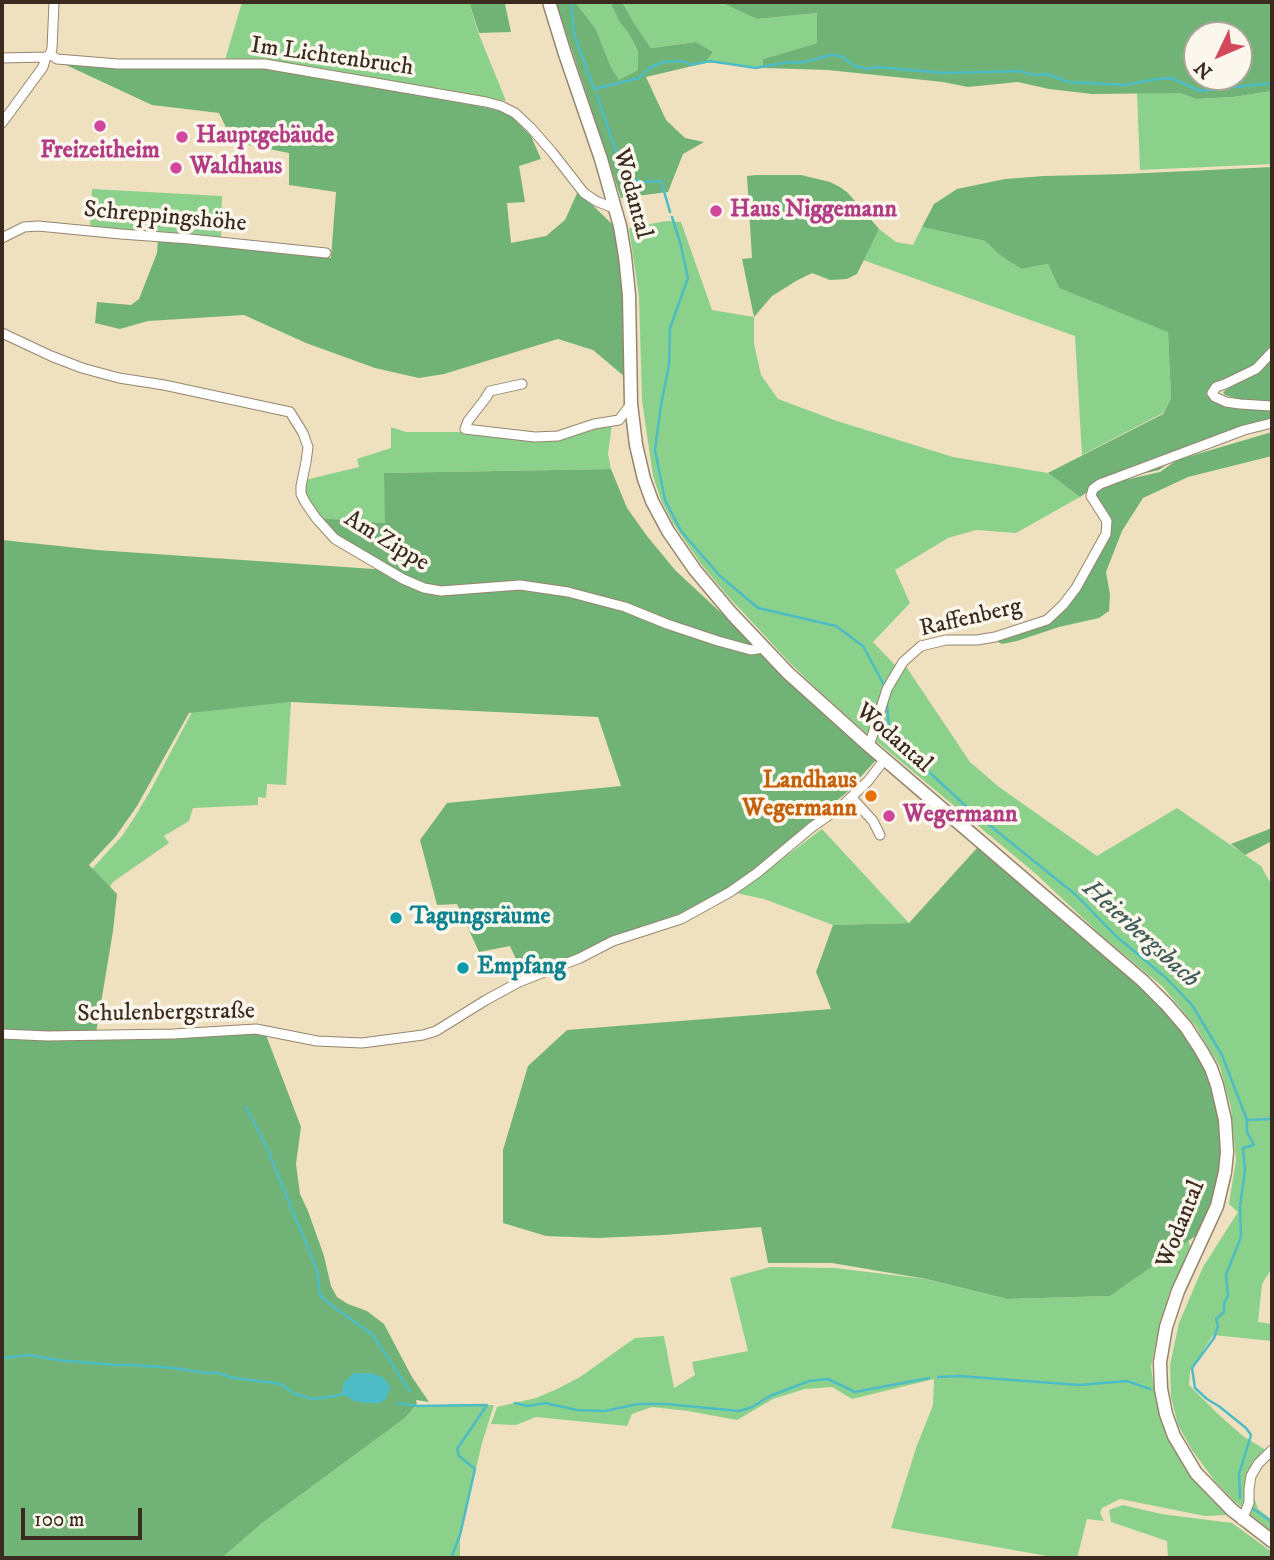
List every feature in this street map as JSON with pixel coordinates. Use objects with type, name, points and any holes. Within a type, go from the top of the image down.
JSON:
[{"type":"main road","name":"Wodantal","points":[[549,2],[616,209],[629,295],[631,404],[636,445],[644,480],[668,531],[695,570],[763,648],[815,699],[1143,981],[1180,1020],[1211,1068],[1221,1097],[1225,1120],[1227,1152],[1224,1181],[1217,1206],[1170,1313],[1161,1351],[1161,1389],[1171,1429],[1185,1456],[1210,1490],[1242,1520],[1272,1541]]},
{"type":"street","points":[[2,124],[43,67],[52,49],[54,2]]},
{"type":"street","name":"Im Lichtenbruch","points":[[2,58],[48,56],[118,64],[265,64],[486,102],[516,113],[552,152],[584,193],[616,209]]},
{"type":"street","name":"Schreppingshöhe","points":[[2,238],[24,227],[38,226],[326,253]]},
{"type":"street","name":"Am Zippe","points":[[2,333],[82,368],[119,378],[164,384],[290,412],[308,447],[301,486],[305,502],[316,518],[335,539],[424,588],[449,591],[520,585],[568,592],[625,607],[718,641],[751,650],[763,648]]},
{"type":"street","points":[[1272,352],[1256,369],[1216,387],[1212,393],[1226,402],[1272,406]]},
{"type":"street","points":[[522,384],[490,391],[465,429],[535,437],[558,436],[594,424],[619,420],[631,404]]},
{"type":"street","name":"Raffenberg","points":[[868,745],[887,689],[903,662],[921,646],[946,640],[995,638],[1047,620],[1063,605],[1076,588],[1106,534],[1107,521],[1091,496],[1093,489],[1100,484],[1244,430],[1272,423]]},
{"type":"street","name":"Schulenbergstraße","points":[[2,1034],[173,1034],[256,1029],[317,1041],[362,1043],[410,1038],[436,1031],[519,982],[580,958],[613,941],[681,919],[700,909],[757,873],[852,797],[885,759]]},
{"type":"street","points":[[852,797],[873,821],[880,835]]},
{"type":"street","points":[[1242,1520],[1249,1503],[1251,1476],[1272,1450]]},
{"type":"green space","points":[[242,2],[469,2],[506,101],[263,60],[225,60]]},
{"type":"green space","points":[[469,2],[509,2],[505,4],[511,32],[479,33]]},
{"type":"green space","points":[[556,2],[575,2],[596,29],[619,80],[638,70],[638,51],[610,2],[622,2],[651,48],[696,42],[713,52],[705,63],[646,77],[666,120],[685,138],[704,142],[683,154],[668,192],[621,198]]},
{"type":"green space","points":[[575,2],[610,2],[638,51],[638,70],[619,81],[596,29]]},
{"type":"green space","points":[[622,2],[720,2],[757,19],[817,13],[817,43],[763,59],[763,68],[705,63],[713,52],[696,42],[651,48]]},
{"type":"green space","points":[[720,2],[1272,2],[1272,91],[1196,99],[1180,93],[1092,94],[1018,82],[968,87],[828,70],[763,68],[763,59],[817,43],[817,13],[757,19]]},
{"type":"green space","points":[[66,65],[264,67],[507,112],[531,136],[541,159],[519,166],[525,202],[507,203],[511,243],[546,236],[565,220],[578,191],[613,225],[623,276],[625,377],[593,350],[558,339],[444,374],[419,378],[375,368],[306,343],[244,315],[148,321],[120,329],[95,323],[97,302],[131,305],[139,299],[157,253],[158,239],[331,258],[336,192],[289,185],[289,153],[233,142],[219,113],[152,105]]},
{"type":"green space","points":[[1272,91],[1272,164],[1140,170],[1137,93],[1180,93],[1196,99]]},
{"type":"green space","points":[[1272,167],[1272,346],[1258,364],[1212,384],[1206,395],[1234,408],[1272,409],[1272,418],[1176,458],[1159,470],[1124,478],[1080,497],[1048,473],[1163,414],[1171,398],[1168,332],[1059,288],[1048,264],[1021,269],[985,241],[922,227],[934,204],[957,189],[1005,179]]},
{"type":"green space","points":[[801,175],[830,182],[848,193],[879,229],[857,274],[847,279],[830,280],[812,273],[772,296],[754,317],[742,259],[752,258],[747,176]]},
{"type":"green space","points":[[92,189],[222,196],[221,240],[90,229]]},
{"type":"green space","points":[[666,221],[681,222],[712,310],[754,317],[754,344],[761,375],[778,399],[837,421],[953,457],[1048,473],[1080,497],[1016,533],[976,530],[948,538],[895,570],[910,603],[873,642],[896,666],[882,692],[870,732],[866,733],[819,691],[726,594],[701,564],[661,500],[653,476],[642,400],[639,296],[629,228]]},
{"type":"green space","points":[[922,227],[985,241],[1021,269],[1048,264],[1059,288],[1168,331],[1171,398],[1163,413],[1082,455],[1075,336],[863,260],[879,229],[896,242],[913,245]]},
{"type":"green space","points":[[1272,350],[1272,402],[1225,395],[1223,392],[1260,366]]},
{"type":"green space","points":[[612,424],[608,454],[611,469],[385,473],[385,523],[319,518],[303,490],[305,480],[359,467],[357,459],[391,448],[391,427],[406,432],[468,432],[536,440]]},
{"type":"green space","points":[[1272,432],[1272,456],[1188,477],[1143,498],[1122,531],[1106,572],[1110,595],[1109,611],[1099,618],[1059,627],[1017,641],[1002,644],[994,640],[1017,633],[1066,605],[1111,528],[1093,490],[1107,479],[1125,480],[1160,472],[1177,460]]},
{"type":"green space","points":[[611,469],[627,508],[675,570],[802,694],[876,760],[846,793],[727,891],[699,907],[639,928],[524,977],[510,946],[479,952],[457,904],[437,905],[420,840],[447,803],[621,786],[598,717],[291,702],[189,713],[137,806],[116,836],[89,865],[117,894],[95,1039],[239,1031],[266,1035],[301,1127],[296,1164],[300,1194],[324,1256],[331,1286],[337,1297],[367,1311],[384,1324],[412,1377],[429,1402],[416,1400],[417,1405],[405,1418],[261,1524],[222,1558],[2,1558],[2,540],[97,550],[388,570],[336,538],[319,518],[385,523],[384,473]]},
{"type":"green space","points":[[905,665],[970,762],[999,787],[1097,856],[1177,808],[1261,866],[1272,886],[1272,1268],[1262,1284],[1258,1322],[1272,1324],[1272,1341],[1213,1335],[1190,1371],[1189,1385],[1243,1436],[1269,1452],[1253,1476],[1251,1489],[1258,1509],[1272,1520],[1272,1532],[1234,1501],[1214,1480],[1178,1425],[1171,1397],[1170,1365],[1179,1323],[1203,1267],[1238,1212],[1229,1204],[1236,1160],[1231,1108],[1220,1067],[1196,1027],[1163,987],[1101,935],[1036,874],[875,740],[891,687]]},
{"type":"green space","points":[[291,702],[286,785],[267,784],[266,798],[258,797],[258,805],[193,808],[189,821],[164,836],[169,843],[113,882],[110,887],[92,869],[122,836],[134,818],[192,712]]},
{"type":"green space","points":[[1272,828],[1272,841],[1245,855],[1231,844]]},
{"type":"green space","points":[[822,829],[909,923],[833,925],[764,899],[732,892],[765,872]]},
{"type":"green space","points":[[977,848],[1126,973],[1175,1023],[1195,1050],[1207,1071],[1215,1094],[1223,1144],[1219,1188],[1201,1232],[1110,1296],[1007,1299],[926,1279],[832,1263],[768,1263],[761,1227],[598,1238],[546,1236],[503,1223],[503,1150],[528,1066],[567,1030],[831,1009],[816,972],[833,925],[909,923]]},
{"type":"green space","points":[[1188,1240],[1191,1248],[1170,1291],[1159,1325],[1151,1367],[1156,1401],[1165,1433],[1198,1483],[1227,1515],[1205,1516],[1120,1499],[1102,1508],[1100,1513],[1104,1521],[1087,1519],[1077,1558],[1058,1558],[891,1528],[916,1448],[933,1405],[934,1379],[852,1399],[832,1387],[805,1389],[773,1399],[737,1420],[652,1407],[632,1414],[627,1426],[536,1417],[516,1425],[491,1424],[497,1407],[536,1398],[555,1390],[580,1377],[635,1338],[664,1336],[674,1388],[695,1375],[692,1362],[748,1351],[730,1278],[770,1267],[835,1268],[925,1279],[1007,1299],[1110,1296]]},
{"type":"green space","points":[[494,1405],[466,1511],[458,1558],[222,1558],[261,1524],[405,1418],[417,1406]]},
{"type":"green space","points":[[1123,1505],[1161,1514],[1232,1523],[1272,1552],[1272,1558],[1168,1558],[1167,1541],[1111,1522],[1109,1510]]},
{"type":"water","points":[[354,1373],[383,1377],[391,1388],[385,1400],[365,1403],[341,1395],[344,1382]]},
{"type":"waterway","points":[[571,2],[574,34],[594,89],[639,78],[649,68],[663,62],[683,61],[691,65],[710,61],[756,68],[788,62],[800,63],[831,55],[841,56],[855,66],[867,69],[875,67],[945,73],[1019,71],[1034,75],[1047,74],[1068,82],[1125,85],[1171,78],[1200,91],[1272,83]]},
{"type":"waterway","name":"Heierbergsbach","points":[[597,95],[623,172],[641,182],[661,181],[670,212]]},
{"type":"waterway","name":"Heierbergsbach","points":[[672,217],[688,278],[670,328],[669,365],[655,450],[665,500],[681,531],[720,576],[758,608],[836,626],[863,646],[884,685]]},
{"type":"waterway","name":"Heierbergsbach","points":[[887,705],[889,726],[894,740],[967,807],[1076,895],[1116,936],[1166,978],[1192,1005],[1222,1055],[1247,1120],[1247,1132],[1254,1145],[1243,1148],[1245,1171],[1240,1206],[1241,1237],[1226,1275],[1228,1296],[1224,1303],[1224,1312],[1216,1319],[1218,1326],[1214,1338],[1192,1368],[1195,1388],[1246,1428],[1251,1435],[1239,1474],[1240,1498]]},
{"type":"waterway","points":[[246,1107],[266,1146],[317,1270],[320,1295],[373,1335],[410,1392]]},
{"type":"waterway","points":[[1248,1120],[1272,1119]]},
{"type":"waterway","points":[[2,1358],[30,1355],[57,1360],[174,1368],[281,1384],[295,1394],[314,1399],[341,1395]]},
{"type":"waterway","points":[[938,1377],[959,1376],[1079,1385],[1127,1381],[1150,1389]]},
{"type":"waterway","points":[[515,1403],[528,1406],[545,1403],[577,1410],[605,1411],[638,1404],[666,1404],[739,1411],[809,1381],[828,1379],[855,1392],[929,1378]]},
{"type":"waterway","points":[[398,1403],[417,1406],[485,1405]]},
{"type":"waterway","points":[[451,1558],[460,1535],[475,1469],[459,1456],[457,1449],[487,1405]]},
{"type":"waterway","name":"Heierbergsbach","points":[[1252,1508],[1272,1522]]},
{"type":"place","name":"Freizeitheim","points":[[100,126]]},
{"type":"place","name":"Hauptgebäude","points":[[182,137]]},
{"type":"place","name":"Waldhaus","points":[[176,168]]},
{"type":"place","name":"Haus Niggemann","points":[[716,211]]},
{"type":"place","name":"Landhaus Wegermann","points":[[871,796]]},
{"type":"place","name":"Wegermann","points":[[889,816]]},
{"type":"place","name":"Tagungsräume","points":[[396,918]]},
{"type":"place","name":"Empfang","points":[[463,968]]}]
